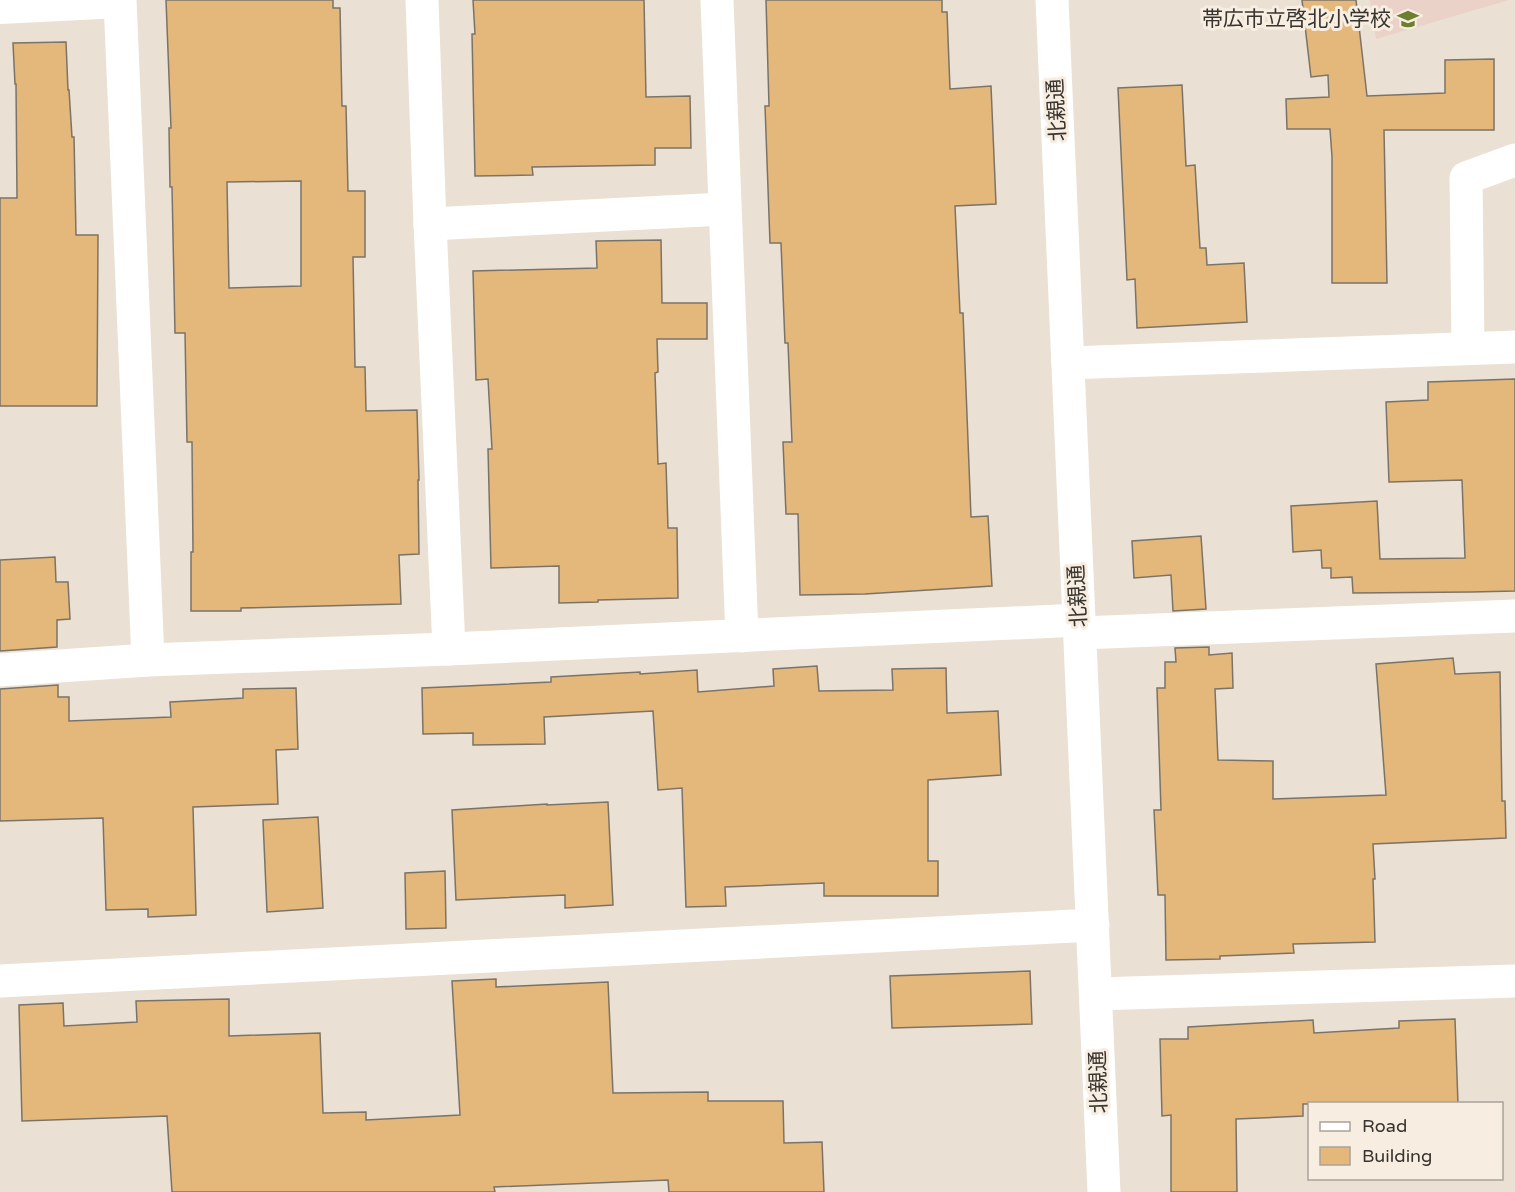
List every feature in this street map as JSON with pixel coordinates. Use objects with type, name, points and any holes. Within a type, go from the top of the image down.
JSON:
[{"type":"street","points":[[422,0],[449,649]]},
{"type":"street","points":[[717,0],[742,636]]},
{"type":"street","name":"北親通","points":[[1052,0],[1104,1192]]},
{"type":"street","points":[[120,3],[147,660]]},
{"type":"street","points":[[1468,348],[1466,178],[1515,160]]},
{"type":"street","points":[[430,224],[724,209]]},
{"type":"street","points":[[1068,363],[1515,346]]},
{"type":"street","points":[[0,670],[147,660],[742,636],[1515,616]]},
{"type":"street","points":[[0,981],[1093,925]]},
{"type":"street","points":[[1096,994],[1515,981]]},
{"type":"lane","points":[[0,12],[120,3]]},
{"type":"shaded area","name":"帯広市立啓北小学校","points":[[1370,0],[1509,0],[1376,39]]},
{"type":"building","points":[[166,0],[333,0],[333,8],[340,8],[342,106],[346,106],[348,191],[365,191],[365,257],[353,257],[355,367],[365,367],[366,411],[417,410],[419,554],[399,555],[401,604],[191,611],[192,442],[187,442],[185,333],[175,333],[172,187],[170,187],[169,128],[171,128]],"holes":[[[301,181],[301,286],[229,288],[227,182]]]},
{"type":"building","points":[[473,0],[644,0],[646,97],[690,96],[691,148],[655,148],[655,165],[532,167],[533,175],[475,176]]},
{"type":"building","points":[[766,0],[942,0],[942,12],[947,12],[950,89],[991,86],[996,204],[955,206],[960,313],[963,313],[971,517],[988,516],[992,586],[865,594],[800,595],[798,514],[786,514],[783,442],[792,442],[781,243],[770,243],[765,106],[769,106]]},
{"type":"building","points":[[1302,0],[1356,0],[1367,96],[1445,93],[1445,60],[1494,59],[1494,130],[1384,130],[1387,283],[1332,283],[1330,129],[1287,129],[1286,99],[1329,97],[1328,75],[1311,77]]},
{"type":"building","points":[[66,42],[68,90],[72,137],[74,137],[76,235],[98,235],[97,406],[0,406],[0,198],[17,198],[16,84],[13,43]]},
{"type":"building","points":[[1182,85],[1186,166],[1195,165],[1200,248],[1206,248],[1207,265],[1244,263],[1247,322],[1137,328],[1135,279],[1127,280],[1118,88]]},
{"type":"building","points":[[661,240],[662,303],[707,303],[707,339],[657,339],[658,372],[655,373],[658,464],[666,463],[668,528],[677,528],[678,598],[559,603],[559,566],[491,568],[488,449],[492,449],[488,379],[476,380],[473,271],[597,268],[596,241]]},
{"type":"building","points":[[1515,379],[1515,591],[1353,593],[1352,577],[1331,578],[1331,568],[1322,568],[1321,550],[1293,552],[1291,506],[1377,501],[1380,559],[1465,558],[1462,480],[1389,482],[1386,402],[1428,400],[1428,382]]},
{"type":"building","points":[[1201,536],[1206,609],[1173,611],[1171,575],[1134,578],[1132,541]]},
{"type":"building","points":[[55,557],[56,582],[68,582],[70,619],[57,620],[57,647],[0,651],[0,560]]},
{"type":"building","points":[[1209,647],[1209,655],[1232,653],[1233,688],[1215,689],[1218,760],[1273,761],[1273,799],[1386,795],[1376,664],[1453,658],[1455,674],[1500,672],[1502,801],[1505,801],[1506,838],[1373,844],[1375,942],[1293,944],[1294,953],[1220,956],[1220,959],[1166,960],[1165,895],[1158,895],[1154,810],[1161,810],[1157,688],[1165,688],[1165,662],[1176,662],[1175,648]]},
{"type":"building","points":[[817,666],[819,691],[893,690],[892,669],[946,668],[947,713],[998,711],[1001,775],[928,780],[928,861],[938,861],[938,896],[824,896],[824,883],[725,887],[726,906],[686,907],[682,788],[658,790],[653,711],[544,717],[545,744],[473,745],[473,733],[423,734],[422,688],[551,682],[551,677],[697,670],[698,692],[774,686],[773,669]]},
{"type":"building","points":[[58,685],[58,697],[69,697],[69,721],[171,717],[170,702],[243,698],[243,689],[296,688],[298,749],[276,750],[278,804],[193,807],[196,915],[148,917],[148,909],[106,910],[103,818],[0,821],[0,689]]},
{"type":"building","points":[[608,802],[613,905],[565,908],[565,895],[456,900],[452,810]]},
{"type":"building","points":[[318,817],[323,908],[267,912],[263,820]]},
{"type":"building","points":[[445,871],[446,928],[406,929],[405,873]]},
{"type":"building","points":[[1030,971],[1032,1024],[892,1028],[890,976]]},
{"type":"building","points":[[496,979],[496,987],[608,982],[613,1093],[708,1092],[708,1101],[783,1101],[784,1143],[822,1142],[824,1192],[669,1192],[668,1180],[494,1187],[495,1192],[172,1192],[167,1116],[22,1121],[19,1005],[63,1003],[64,1026],[137,1022],[136,1001],[229,999],[229,1036],[320,1033],[323,1113],[366,1112],[366,1120],[460,1115],[452,981]]},
{"type":"building","points":[[1455,1019],[1458,1102],[1308,1102],[1308,1104],[1303,1104],[1303,1116],[1236,1119],[1237,1192],[1171,1192],[1171,1115],[1162,1116],[1160,1039],[1188,1039],[1188,1027],[1313,1020],[1314,1033],[1399,1028],[1399,1021]]},
{"type":"place","name":"帯広市立啓北小学校","points":[[1408,19]]}]
